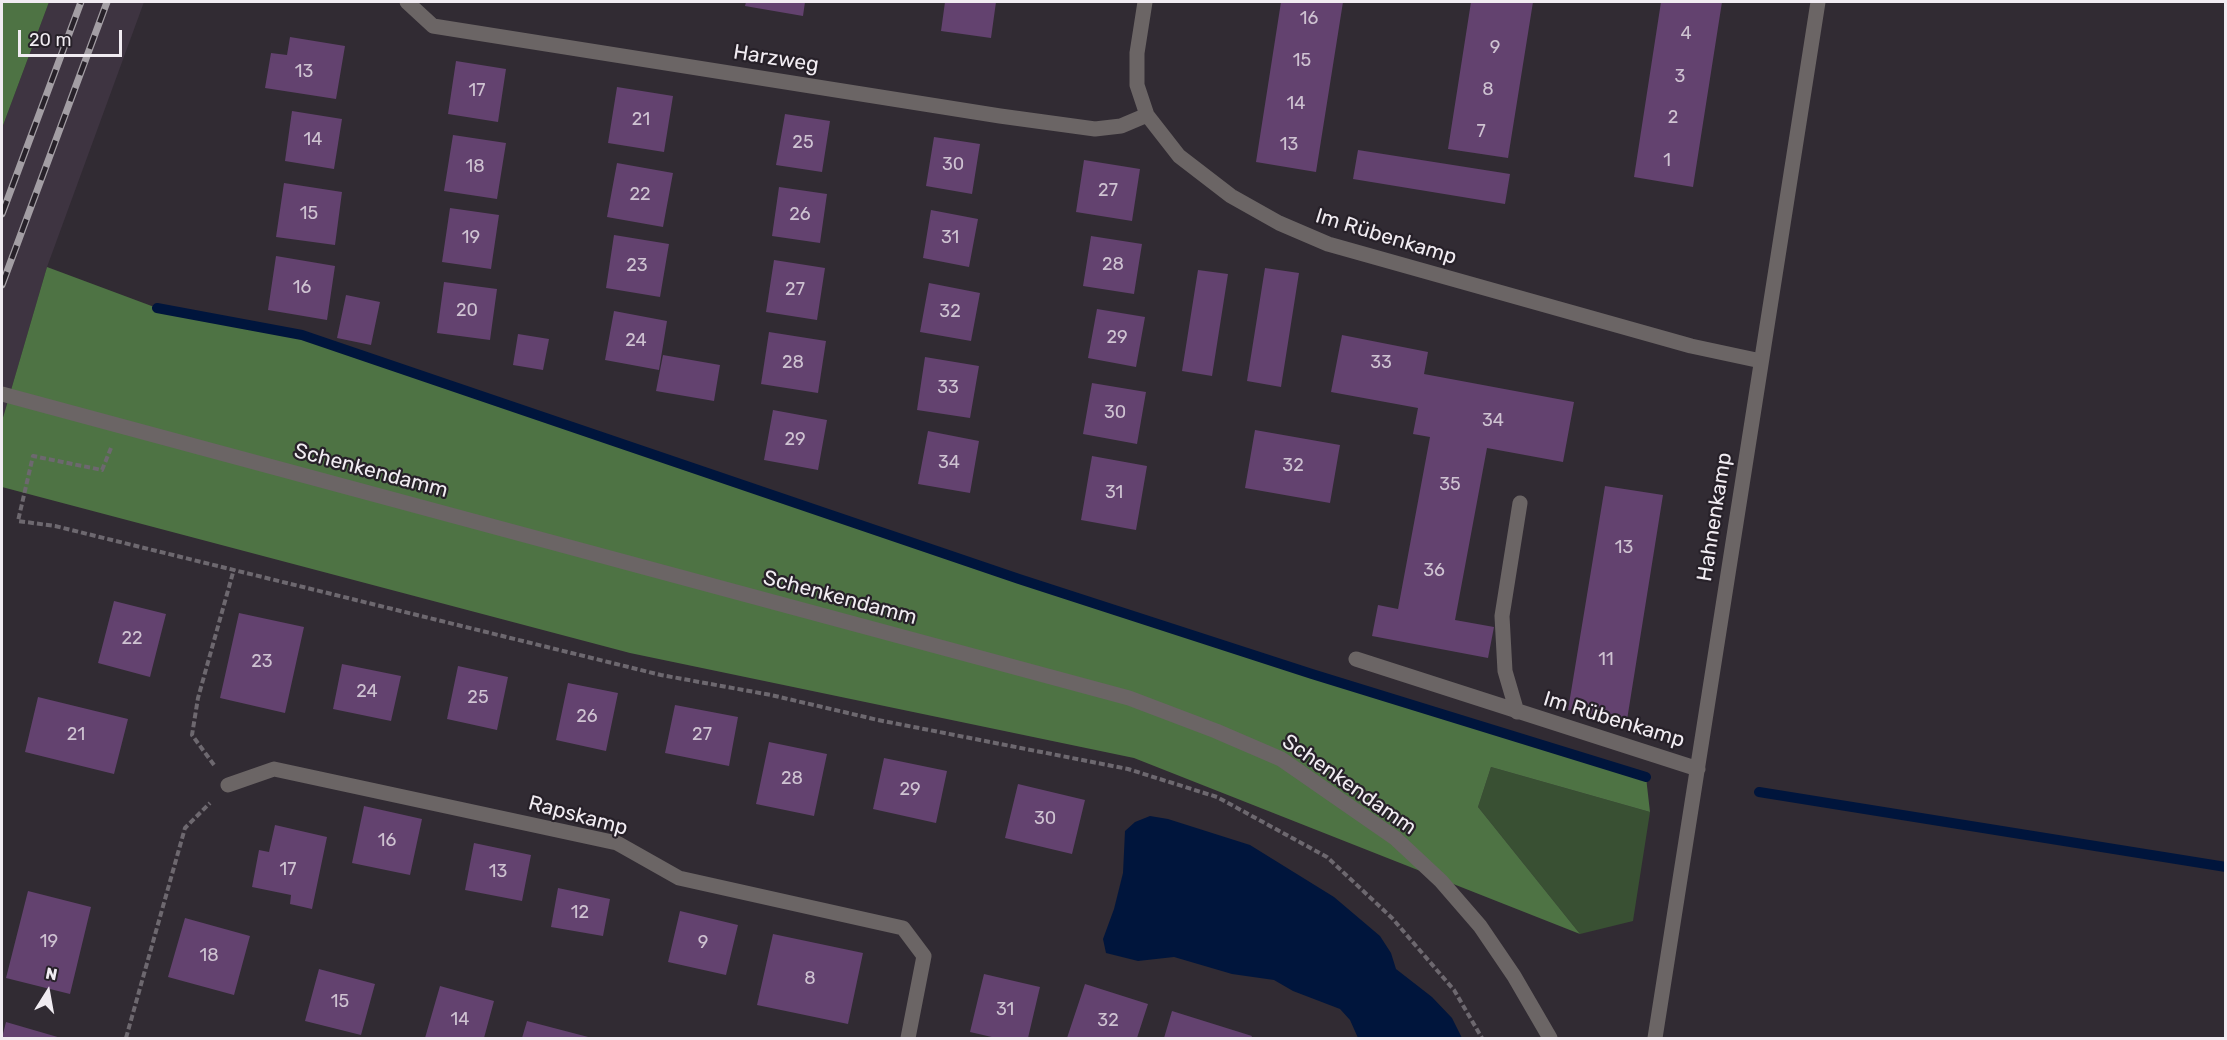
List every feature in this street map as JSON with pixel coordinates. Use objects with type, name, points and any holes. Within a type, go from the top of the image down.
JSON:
[{"type":"street","name":"Harzweg","points":[[406,2],[433,26],[1000,116],[1095,129],[1121,126],[1147,115]]},
{"type":"street","name":"Im Rübenkamp","points":[[1145,2],[1137,53],[1137,85],[1147,115],[1179,156],[1231,196],[1279,223],[1328,244],[1691,346],[1761,361]]},
{"type":"street","name":"Hahnenkamp","points":[[1655,1038],[1818,2]]},
{"type":"street","name":"Schenkendamm","points":[[2,393],[1129,698],[1216,731],[1281,759],[1395,838],[1441,881],[1480,926],[1515,976],[1550,1038]]},
{"type":"street","name":"Im Rübenkamp","points":[[1517,712],[1505,671],[1502,616],[1520,503]]},
{"type":"street","name":"Im Rübenkamp","points":[[1356,659],[1698,769]]},
{"type":"street","name":"Rapskamp","points":[[228,785],[274,769],[285,771],[617,843],[679,878],[903,928],[924,956],[908,1038]]},
{"type":"path","points":[[102,470],[33,456],[18,521],[55,526],[661,675],[771,695],[878,720],[1128,769],[1217,797],[1327,857],[1392,918],[1454,990],[1482,1038]]},
{"type":"path","points":[[126,1038],[185,828],[228,785],[192,735],[198,698],[234,569]]},
{"type":"shaded area","points":[[49,2],[144,2],[47,267],[2,421],[2,128]]},
{"type":"green space","points":[[2,2],[49,2],[2,128]]},
{"type":"green space","points":[[47,267],[157,308],[302,335],[1312,674],[1646,777],[1650,812],[1491,767],[1478,807],[1580,934],[1134,758],[630,653],[2,487],[2,421]]},
{"type":"green space","points":[[1491,767],[1650,812],[1633,921],[1580,934],[1478,807]]},
{"type":"water","points":[[1150,816],[1168,819],[1250,845],[1334,897],[1380,936],[1391,953],[1396,969],[1432,997],[1452,1018],[1462,1038],[1358,1038],[1350,1020],[1340,1009],[1293,991],[1274,980],[1232,974],[1174,957],[1138,961],[1106,953],[1103,939],[1114,909],[1123,873],[1125,831],[1135,822]]},
{"type":"building","points":[[746,2],[805,2],[803,16],[745,6]]},
{"type":"building","points":[[945,2],[996,2],[991,38],[941,31]]},
{"type":"building","points":[[1281,2],[1343,2],[1316,172],[1256,162]]},
{"type":"building","points":[[1471,2],[1533,2],[1508,158],[1448,149]]},
{"type":"building","points":[[1661,2],[1722,2],[1693,187],[1634,177]]},
{"type":"building","points":[[290,37],[345,46],[336,99],[265,88],[271,53],[287,55]]},
{"type":"building","points":[[456,61],[506,69],[498,122],[448,114]]},
{"type":"building","points":[[617,87],[673,96],[664,152],[608,143]]},
{"type":"building","points":[[292,111],[342,119],[334,169],[285,161]]},
{"type":"building","points":[[785,114],[830,121],[822,172],[776,165]]},
{"type":"building","points":[[453,135],[506,143],[497,199],[444,191]]},
{"type":"building","points":[[934,137],[980,144],[972,194],[926,186]]},
{"type":"building","points":[[1358,150],[1510,174],[1505,204],[1353,179]]},
{"type":"building","points":[[1084,160],[1140,169],[1132,221],[1076,212]]},
{"type":"building","points":[[617,163],[673,173],[663,227],[607,217]]},
{"type":"building","points":[[284,183],[342,192],[335,245],[276,237]]},
{"type":"building","points":[[779,187],[827,194],[820,243],[772,236]]},
{"type":"building","points":[[450,208],[499,215],[491,269],[442,262]]},
{"type":"building","points":[[931,210],[978,219],[969,267],[923,258]]},
{"type":"building","points":[[614,235],[669,244],[660,297],[606,288]]},
{"type":"building","points":[[1091,236],[1142,244],[1134,294],[1083,286]]},
{"type":"building","points":[[276,256],[335,266],[327,320],[268,310]]},
{"type":"building","points":[[774,260],[825,268],[817,320],[766,312]]},
{"type":"building","points":[[1265,268],[1299,273],[1281,387],[1247,381]]},
{"type":"building","points":[[1198,270],[1228,274],[1212,376],[1182,371]]},
{"type":"building","points":[[444,282],[497,289],[490,340],[437,333]]},
{"type":"building","points":[[929,283],[980,293],[971,341],[920,332]]},
{"type":"building","points":[[346,295],[380,302],[371,345],[337,338]]},
{"type":"building","points":[[1097,309],[1145,317],[1136,367],[1088,358]]},
{"type":"building","points":[[614,311],[667,321],[659,370],[605,360]]},
{"type":"building","points":[[769,332],[826,341],[818,393],[761,384]]},
{"type":"building","points":[[518,334],[549,339],[543,370],[513,365]]},
{"type":"building","points":[[1342,335],[1428,352],[1424,374],[1574,402],[1563,462],[1487,448],[1455,620],[1494,627],[1488,658],[1372,636],[1378,605],[1398,609],[1430,437],[1413,434],[1418,408],[1331,392]]},
{"type":"building","points":[[663,355],[720,365],[714,401],[656,391]]},
{"type":"building","points":[[925,357],[979,366],[970,418],[917,410]]},
{"type":"building","points":[[1092,383],[1146,392],[1137,444],[1083,434]]},
{"type":"building","points":[[773,410],[827,420],[818,470],[764,460]]},
{"type":"building","points":[[1255,430],[1340,445],[1330,503],[1245,488]]},
{"type":"building","points":[[928,431],[979,441],[970,493],[918,484]]},
{"type":"building","points":[[1092,456],[1147,466],[1136,530],[1081,520]]},
{"type":"building","points":[[1605,486],[1663,495],[1627,720],[1568,710]]},
{"type":"building","points":[[114,601],[166,614],[150,677],[98,663]]},
{"type":"building","points":[[239,613],[304,627],[285,713],[220,698]]},
{"type":"building","points":[[342,664],[401,676],[391,721],[333,709]]},
{"type":"building","points":[[458,666],[508,677],[497,730],[447,719]]},
{"type":"building","points":[[568,683],[618,693],[606,751],[556,740]]},
{"type":"building","points":[[38,697],[128,719],[114,774],[25,752]]},
{"type":"building","points":[[675,705],[738,717],[729,766],[665,753]]},
{"type":"building","points":[[769,742],[827,754],[814,816],[756,804]]},
{"type":"building","points":[[884,758],[947,771],[936,823],[873,809]]},
{"type":"building","points":[[1018,784],[1085,800],[1072,854],[1005,838]]},
{"type":"building","points":[[364,806],[422,819],[410,875],[352,863]]},
{"type":"building","points":[[275,825],[327,837],[312,909],[290,904],[291,895],[252,887],[259,850],[269,852]]},
{"type":"building","points":[[474,843],[531,855],[522,901],[465,890]]},
{"type":"building","points":[[558,888],[610,899],[603,936],[551,927]]},
{"type":"building","points":[[28,891],[91,907],[70,994],[6,978]]},
{"type":"building","points":[[680,911],[738,925],[726,975],[668,962]]},
{"type":"building","points":[[185,918],[250,936],[234,995],[168,977]]},
{"type":"building","points":[[773,934],[863,953],[848,1024],[757,1005]]},
{"type":"building","points":[[319,969],[375,984],[361,1035],[305,1021]]},
{"type":"building","points":[[984,974],[1040,987],[1028,1038],[996,1038],[970,1032]]},
{"type":"building","points":[[1085,984],[1148,1004],[1137,1038],[1067,1038]]},
{"type":"building","points":[[440,986],[494,1001],[484,1038],[425,1038]]},
{"type":"building","points":[[1172,1011],[1252,1036],[1251,1038],[1164,1038]]},
{"type":"building","points":[[527,1021],[592,1038],[522,1038]]},
{"type":"building","points":[[6,1022],[61,1038],[2,1038]]},
{"type":"waterway","points":[[157,308],[302,335],[1019,579],[1312,674],[1646,777]]},
{"type":"waterway","points":[[1759,792],[2226,867]]},
{"type":"railway","points":[[2,214],[81,2]]},
{"type":"railway","points":[[2,285],[107,2]]}]
